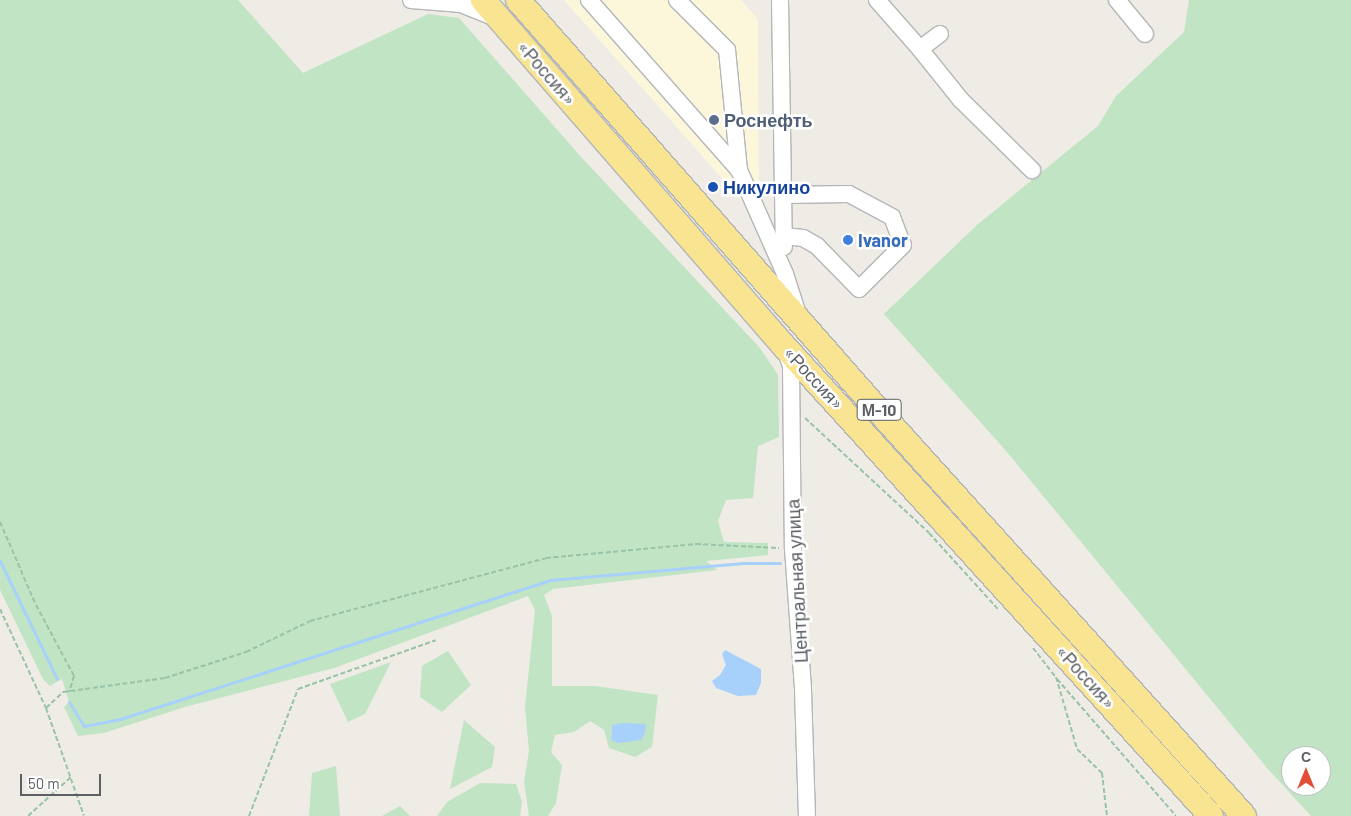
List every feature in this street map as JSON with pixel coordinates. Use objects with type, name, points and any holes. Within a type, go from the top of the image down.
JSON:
[{"type":"highway","name":"«Россия»","points":[[483,0],[784,346],[1211,816]]},
{"type":"highway","name":"«Россия»","points":[[518,0],[798,317],[1244,816]]},
{"type":"street","points":[[411,0],[461,4],[503,22]]},
{"type":"street","points":[[589,0],[739,170],[785,274],[798,317]]},
{"type":"street","points":[[677,0],[728,50],[739,170]]},
{"type":"street","points":[[780,0],[785,274]]},
{"type":"street","points":[[877,0],[961,100],[1032,170]]},
{"type":"street","points":[[1117,0],[1145,34]]},
{"type":"street","points":[[920,49],[940,34]]},
{"type":"street","points":[[783,195],[848,194],[892,216],[903,245],[859,289],[817,246],[803,238],[784,236]]},
{"type":"street","name":"Центральная улица","points":[[784,346],[791,366],[793,549],[803,690],[807,816]]},
{"type":"path","points":[[791,405],[929,533],[1003,614]]},
{"type":"path","points":[[0,522],[36,604],[74,676],[69,692]]},
{"type":"path","points":[[46,708],[63,692],[165,678],[246,652],[310,621],[546,558],[696,544],[793,549]]},
{"type":"path","points":[[0,609],[46,708],[84,816]]},
{"type":"path","points":[[249,816],[298,689],[436,640]]},
{"type":"path","points":[[1029,642],[1056,677],[1176,816]]},
{"type":"path","points":[[1056,677],[1078,749],[1102,773],[1107,816]]},
{"type":"path","points":[[28,816],[71,777]]},
{"type":"shaded area","name":"Роснефть","points":[[564,0],[741,0],[758,19],[759,220]]},
{"type":"green space","points":[[0,0],[238,0],[303,73],[428,14],[459,18],[582,158],[760,348],[778,375],[779,437],[758,446],[753,498],[726,500],[718,521],[724,542],[768,543],[768,555],[706,561],[717,570],[553,589],[544,595],[552,616],[552,686],[595,686],[658,695],[652,747],[635,757],[609,748],[604,730],[590,721],[574,732],[555,735],[551,752],[562,765],[556,803],[548,816],[529,816],[524,782],[529,751],[525,707],[535,610],[528,596],[334,668],[185,707],[104,733],[78,736],[64,707],[69,702],[62,679],[50,686],[43,679],[0,590]],"holes":[[[612,725],[641,740],[611,740]]]},
{"type":"green space","points":[[1189,0],[1351,0],[1351,816],[1311,816],[1293,796],[1331,796],[1331,746],[1281,746],[1281,783],[1007,452],[884,314],[977,225],[1098,126],[1116,96],[1184,32]]},
{"type":"green space","points":[[448,651],[471,685],[442,712],[420,697],[422,666]]},
{"type":"green space","points":[[391,662],[365,714],[348,722],[330,684]]},
{"type":"green space","points":[[464,720],[495,747],[492,767],[450,789]]},
{"type":"green space","points":[[336,766],[340,816],[309,816],[312,773]]},
{"type":"green space","points":[[480,783],[516,784],[522,802],[520,816],[437,816],[447,802]]},
{"type":"green space","points":[[400,806],[410,816],[382,816]]},
{"type":"water","points":[[725,650],[761,669],[761,683],[756,695],[738,696],[716,688],[712,681],[720,675],[726,665],[722,654]]},
{"type":"water","points":[[623,723],[646,724],[645,733],[641,740],[618,743],[611,740],[612,725]]},
{"type":"waterway","points":[[0,561],[57,679]]},
{"type":"waterway","points":[[69,702],[84,726],[120,719],[550,580],[743,563],[780,563]]},
{"type":"place","name":"Роснефть","points":[[714,120]]},
{"type":"place","name":"Никулино","points":[[713,187]]},
{"type":"place","name":"Ivanor","points":[[848,240]]}]
